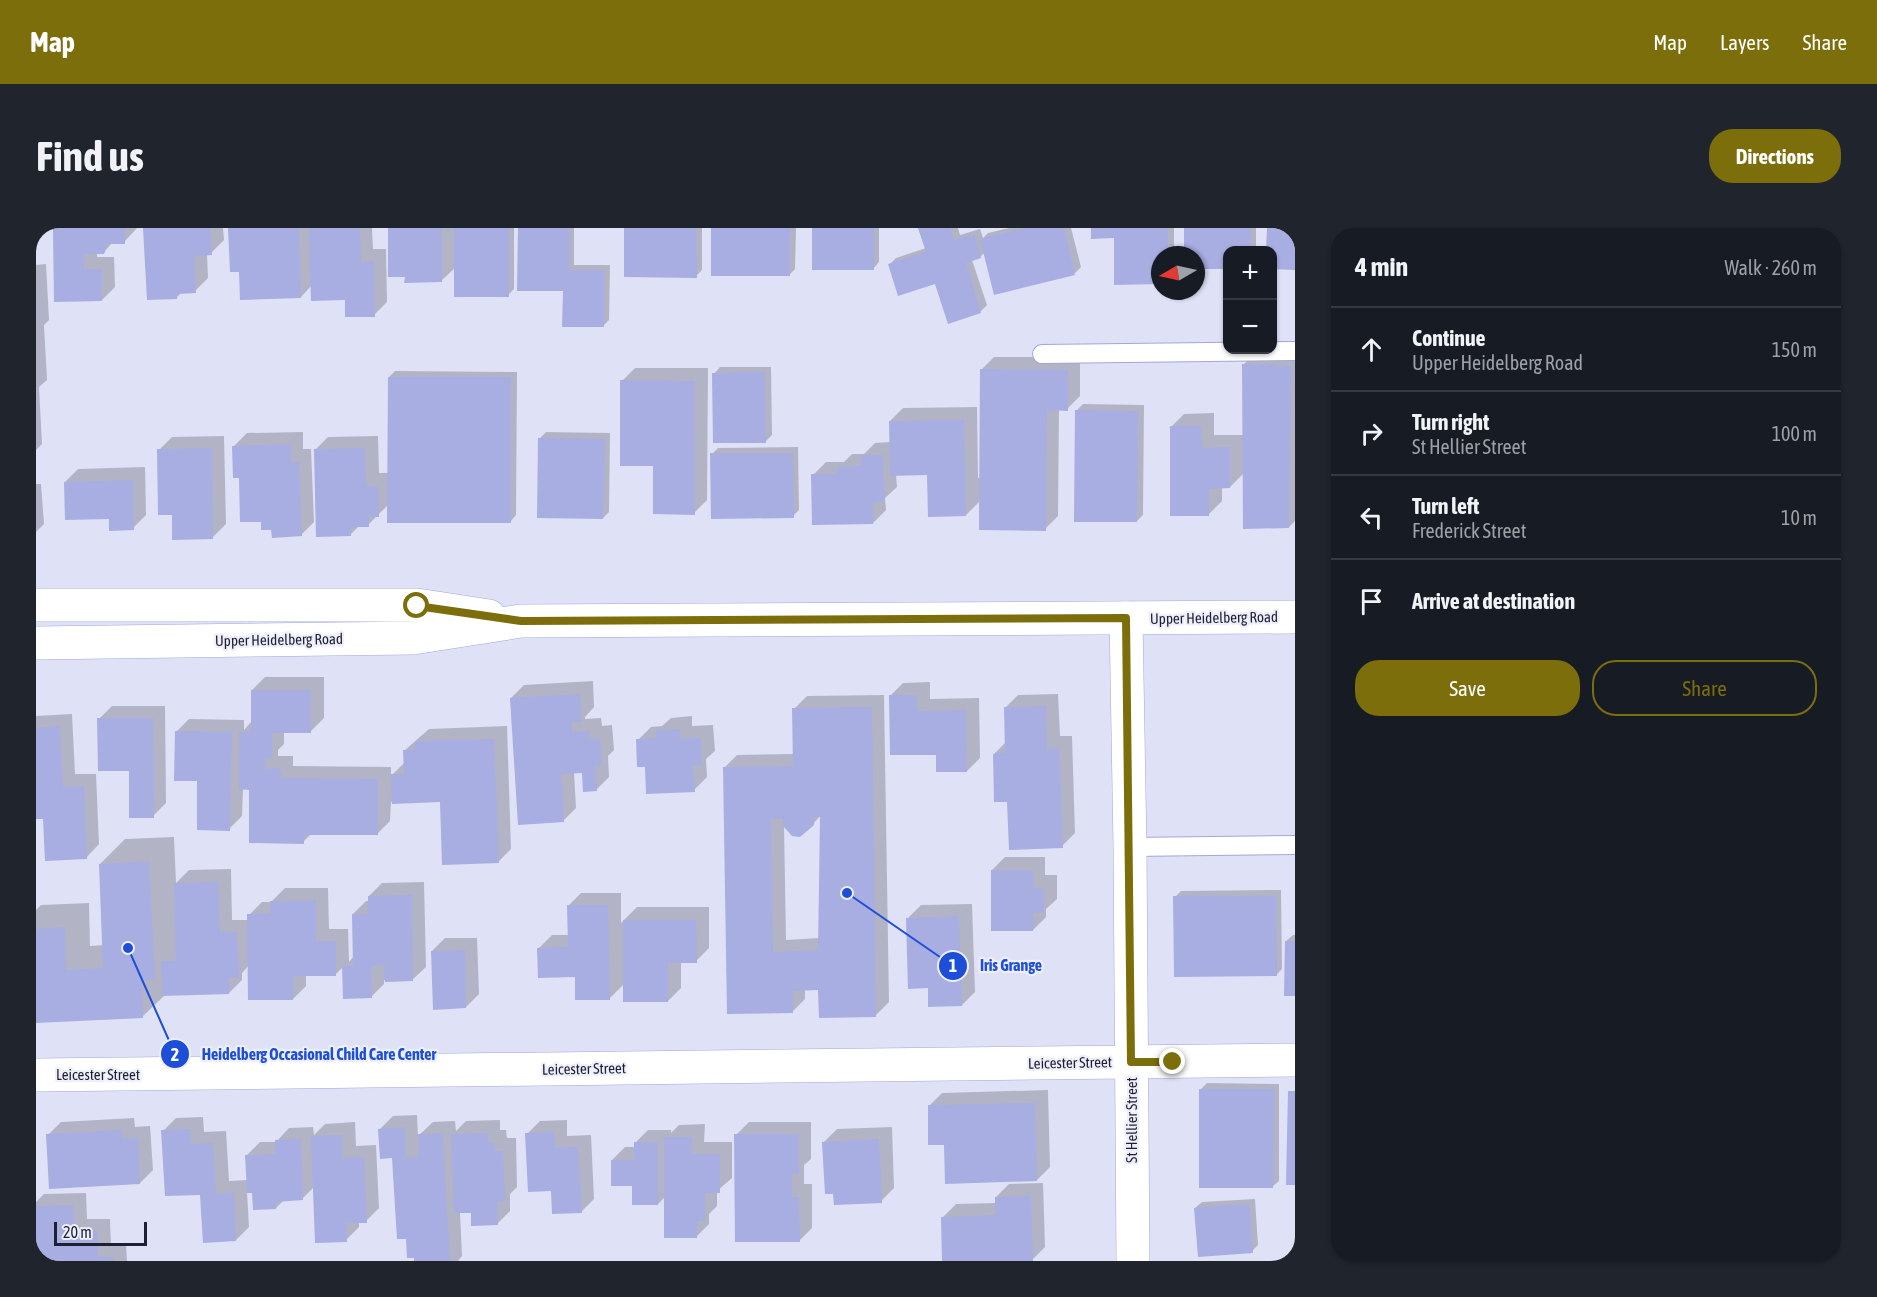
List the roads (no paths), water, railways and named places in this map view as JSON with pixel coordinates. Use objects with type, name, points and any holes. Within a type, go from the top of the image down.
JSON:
[{"type":"street","name":"Upper Heidelberg Road","points":[[36,605],[417,606],[521,621],[1295,617]]},
{"type":"street","name":"St Hellier Street","points":[[1126,618],[1133,1261]]},
{"type":"street","name":"Upper Heidelberg Road","points":[[36,643],[413,638],[521,621]]},
{"type":"street","name":"Leicester Street","points":[[36,1075],[1295,1060]]},
{"type":"lane","points":[[1041,354],[1295,351]]},
{"type":"lane","points":[[1130,847],[1295,845]]},
{"type":"place","name":"Iris Grange","points":[[847,893]]},
{"type":"place","name":"Heidelberg Occasional Child Care Center","points":[[128,948]]}]
